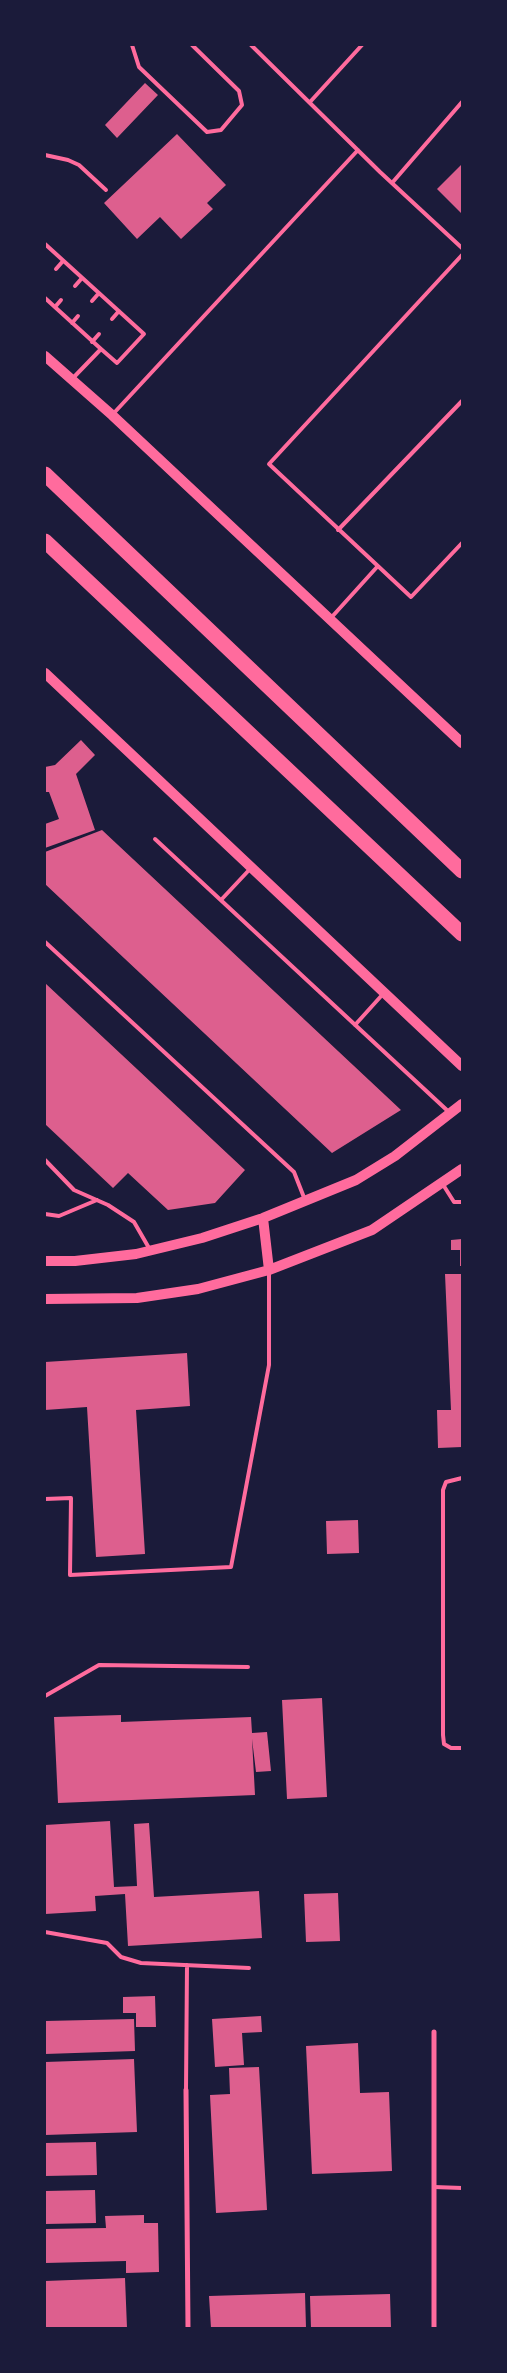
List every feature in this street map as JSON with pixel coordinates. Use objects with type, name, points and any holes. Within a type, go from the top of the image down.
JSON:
[{"type":"highway","points":[[47,476],[462,870]]},
{"type":"highway","points":[[45,541],[462,934]]},
{"type":"main road","points":[[45,356],[112,415],[462,743]]},
{"type":"main road","points":[[47,678],[462,1066]]},
{"type":"main road","points":[[45,1261],[75,1261],[150,1250],[202,1238],[263,1218],[356,1180],[395,1156],[462,1104]]},
{"type":"main road","points":[[45,1299],[137,1298],[198,1289],[269,1270],[372,1230],[462,1169]]},
{"type":"main road","points":[[263,1218],[269,1270]]},
{"type":"street","points":[[434,2032],[434,2328]]},
{"type":"street","points":[[186,2090],[188,2328]]},
{"type":"lane","points":[[132,45],[139,67],[146,74],[207,132],[221,130],[242,105],[239,91],[192,45]]},
{"type":"lane","points":[[251,45],[392,183],[462,248]]},
{"type":"lane","points":[[310,102],[362,45]]},
{"type":"lane","points":[[392,183],[462,102]]},
{"type":"lane","points":[[112,415],[358,150]]},
{"type":"lane","points":[[45,155],[68,160],[79,166],[106,190]]},
{"type":"lane","points":[[45,244],[144,334],[118,363],[92,342],[45,298]]},
{"type":"lane","points":[[462,255],[269,462],[338,530],[411,597],[462,543]]},
{"type":"lane","points":[[56,269],[63,261]]},
{"type":"lane","points":[[74,286],[82,278]]},
{"type":"lane","points":[[92,301],[99,293]]},
{"type":"lane","points":[[55,307],[61,300]]},
{"type":"lane","points":[[112,319],[119,311]]},
{"type":"lane","points":[[72,323],[78,316]]},
{"type":"lane","points":[[92,342],[99,334]]},
{"type":"lane","points":[[71,379],[101,349]]},
{"type":"lane","points":[[338,530],[462,400]]},
{"type":"lane","points":[[329,620],[377,567]]},
{"type":"lane","points":[[155,839],[450,1113]]},
{"type":"lane","points":[[221,900],[251,867]]},
{"type":"lane","points":[[45,942],[294,1172],[305,1202]]},
{"type":"lane","points":[[355,1025],[384,993]]},
{"type":"lane","points":[[45,1160],[74,1190],[97,1200],[134,1222],[150,1250]]},
{"type":"lane","points":[[442,1183],[454,1202],[462,1202]]},
{"type":"lane","points":[[45,1214],[59,1216],[97,1200]]},
{"type":"lane","points":[[45,1499],[71,1498],[70,1575],[231,1567],[269,1364],[269,1270]]},
{"type":"lane","points":[[462,1478],[446,1482],[443,1490],[444,1744],[452,1748],[462,1748]]},
{"type":"lane","points":[[45,1696],[99,1665],[248,1667]]},
{"type":"lane","points":[[45,1932],[107,1943],[122,1957],[141,1963],[249,1968]]},
{"type":"lane","points":[[186,2090],[187,1965]]},
{"type":"lane","points":[[434,2187],[462,2188]]},
{"type":"building","points":[[145,83],[158,95],[117,138],[105,125]]},
{"type":"building","points":[[177,134],[226,185],[207,203],[213,209],[181,239],[160,217],[137,239],[104,203]]},
{"type":"building","points":[[462,164],[462,214],[437,189]]},
{"type":"building","points":[[81,740],[95,755],[76,774],[95,830],[45,848],[45,824],[59,819],[49,792],[45,792],[45,767],[55,765]]},
{"type":"building","points":[[102,830],[401,1110],[332,1153],[45,884],[45,852]]},
{"type":"building","points":[[45,983],[245,1170],[215,1203],[168,1210],[128,1173],[113,1188],[45,1124]]},
{"type":"building","points":[[462,1239],[462,1266],[460,1266],[460,1250],[451,1250],[451,1240]]},
{"type":"building","points":[[445,1274],[462,1274],[462,1447],[438,1448],[437,1410],[451,1410]]},
{"type":"building","points":[[187,1353],[190,1406],[136,1410],[145,1554],[96,1557],[87,1407],[45,1410],[45,1362]]},
{"type":"building","points":[[358,1520],[359,1553],[327,1554],[326,1521]]},
{"type":"building","points":[[322,1698],[327,1797],[287,1799],[282,1700]]},
{"type":"building","points":[[121,1715],[121,1722],[251,1717],[252,1733],[267,1732],[271,1771],[256,1772],[252,1739],[255,1795],[58,1803],[54,1717]]},
{"type":"building","points":[[110,1821],[114,1887],[137,1886],[134,1824],[149,1823],[154,1897],[259,1891],[262,1938],[128,1946],[125,1894],[95,1896],[96,1911],[45,1914],[45,1825]]},
{"type":"building","points":[[338,1893],[340,1941],[306,1942],[304,1894]]},
{"type":"building","points":[[155,1996],[156,2027],[136,2027],[136,2013],[123,2013],[123,1997]]},
{"type":"building","points":[[261,2016],[262,2032],[242,2033],[244,2065],[215,2067],[212,2019]]},
{"type":"building","points":[[134,2019],[135,2051],[45,2054],[45,2021]]},
{"type":"building","points":[[358,2043],[360,2093],[389,2092],[392,2171],[312,2174],[306,2046]]},
{"type":"building","points":[[134,2059],[137,2132],[45,2135],[45,2062]]},
{"type":"building","points":[[259,2067],[267,2210],[216,2213],[210,2095],[230,2094],[229,2068]]},
{"type":"building","points":[[96,2142],[97,2175],[45,2176],[45,2143]]},
{"type":"building","points":[[95,2190],[96,2223],[45,2224],[45,2191]]},
{"type":"building","points":[[144,2215],[144,2223],[158,2223],[159,2272],[126,2273],[126,2261],[45,2263],[45,2229],[106,2228],[105,2216]]},
{"type":"building","points":[[125,2278],[127,2328],[45,2328],[45,2281]]},
{"type":"building","points":[[305,2293],[306,2328],[211,2328],[209,2296]]},
{"type":"building","points":[[390,2294],[391,2328],[311,2328],[310,2296]]}]
